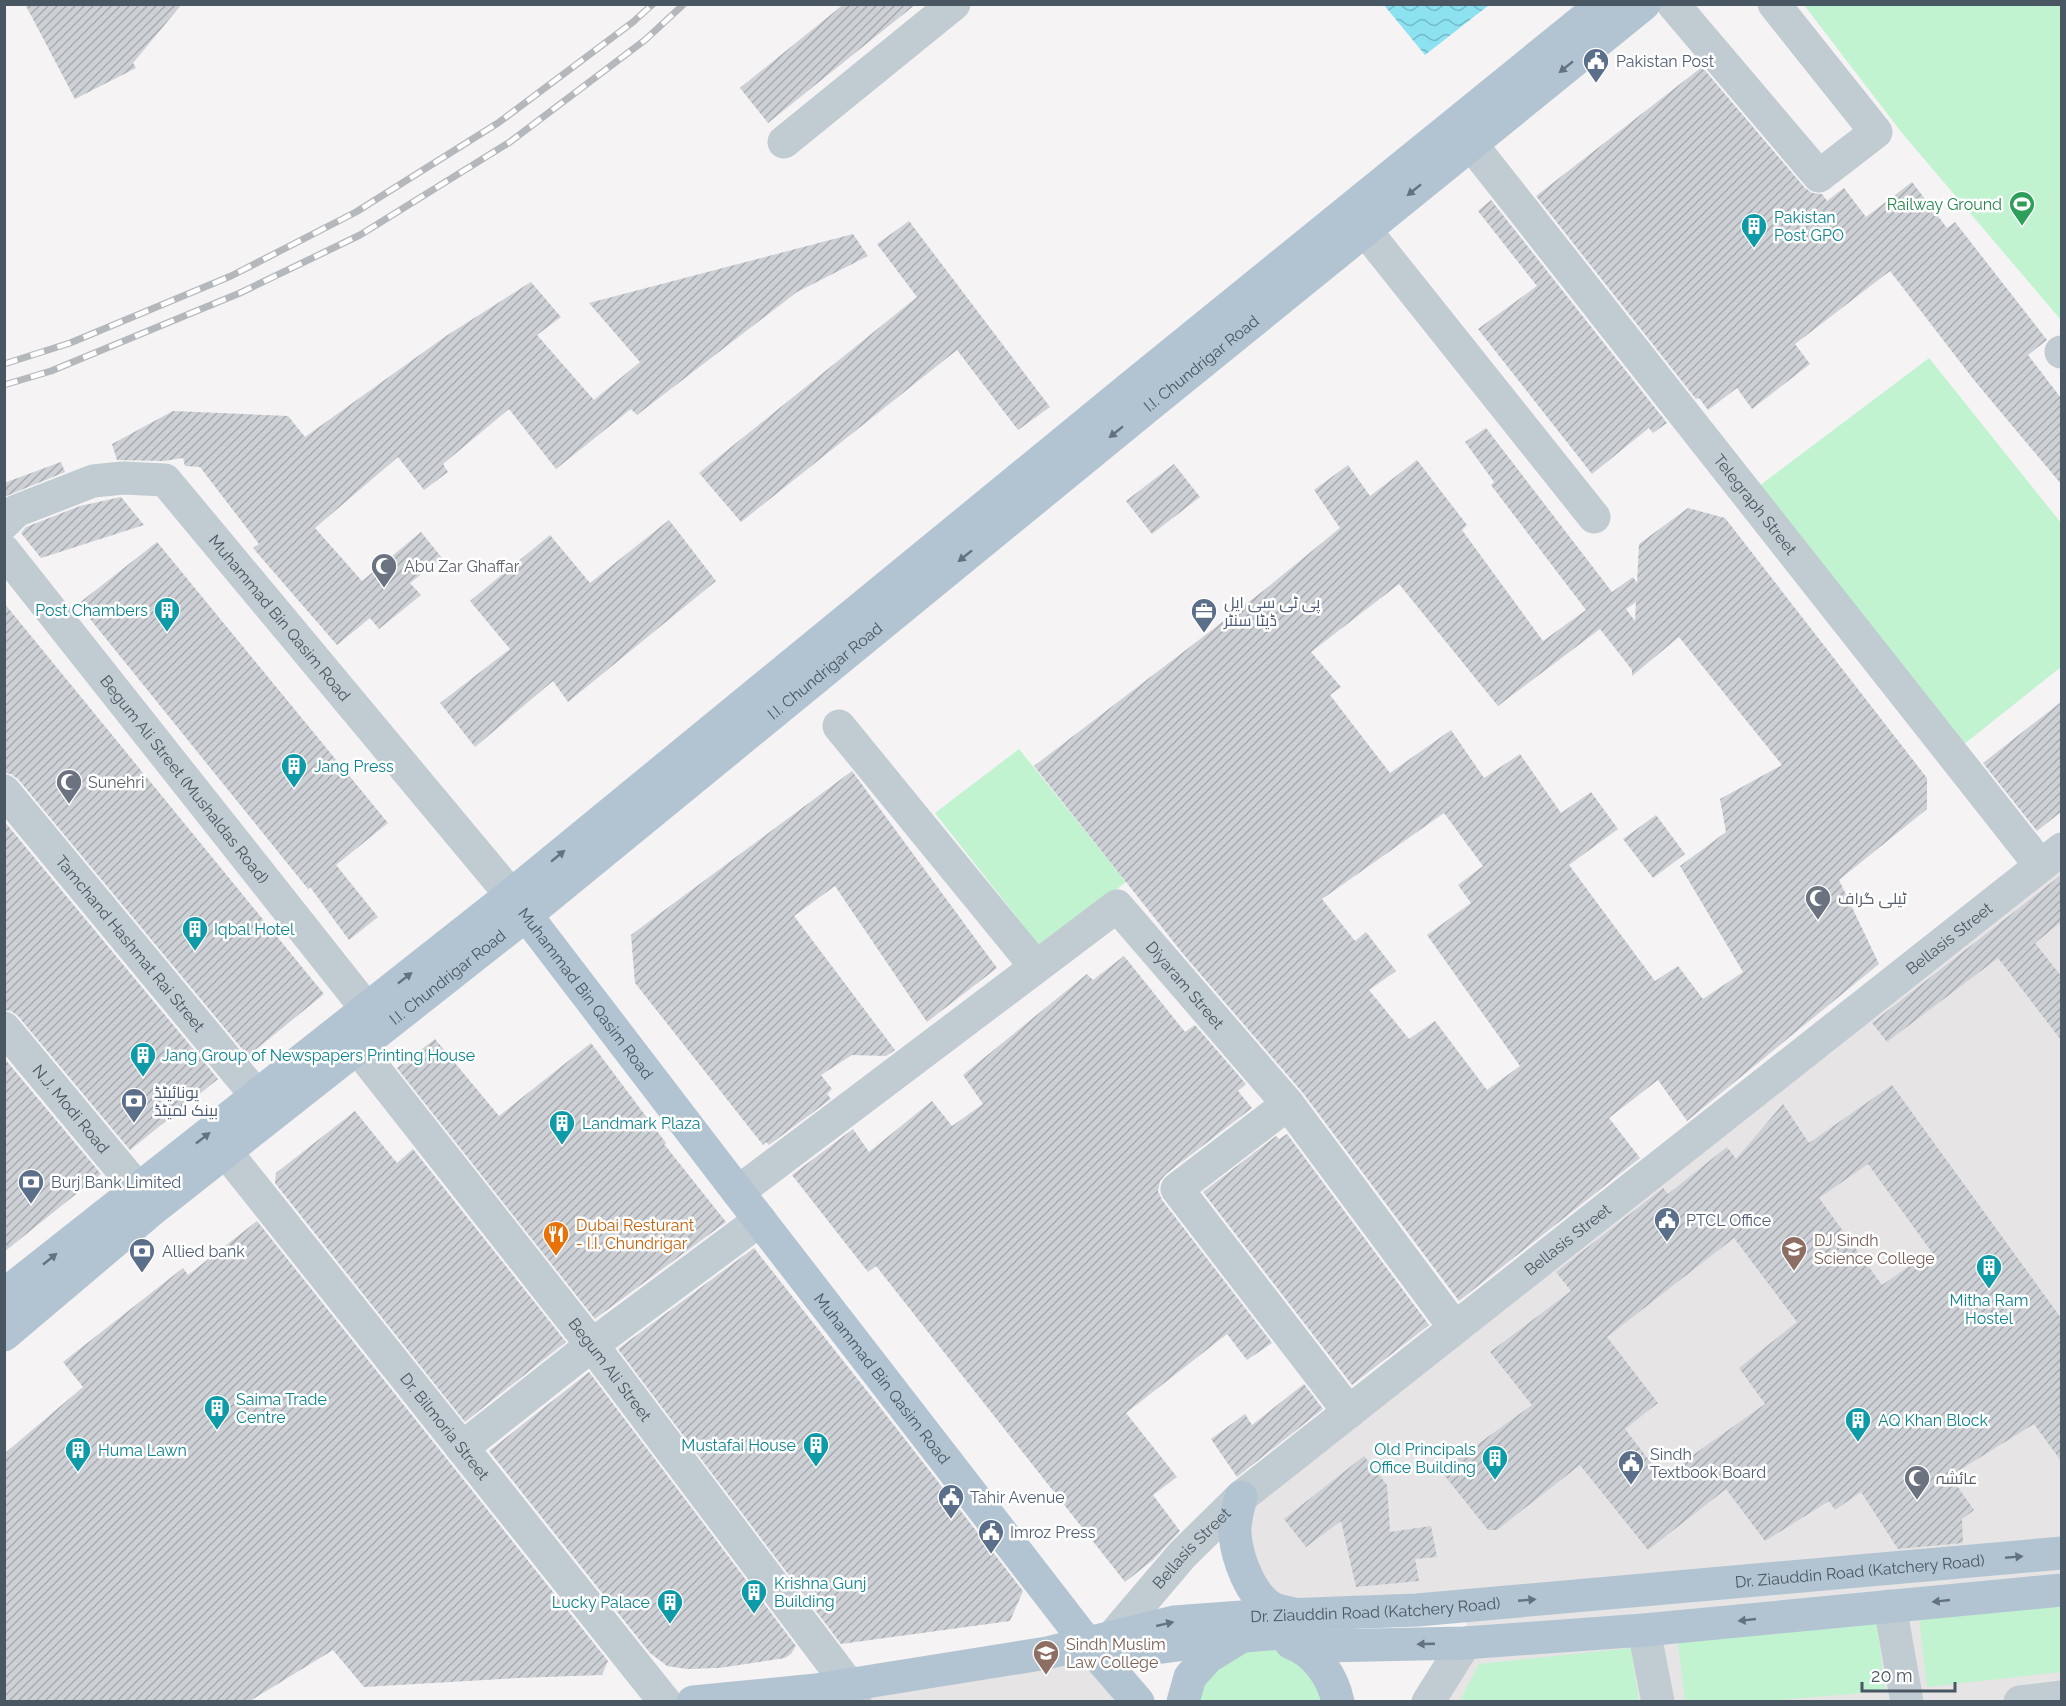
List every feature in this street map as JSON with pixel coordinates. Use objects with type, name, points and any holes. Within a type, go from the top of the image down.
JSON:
[{"type":"main road","name":"I.I. Chundrigar Road","points":[[4,1335],[154,1208],[357,1047],[519,905],[1131,387],[1603,4]]},
{"type":"main road","name":"I.I. Chundrigar Road","points":[[4,1295],[366,1008],[519,905],[1365,230],[1644,4]]},
{"type":"main road","name":"Muhammad Bin Qasim Road","points":[[519,905],[738,1192],[1099,1645],[1137,1701]]},
{"type":"main road","points":[[1241,1497],[1236,1515],[1235,1534],[1241,1561],[1252,1585],[1261,1599],[1273,1609],[1277,1629],[1322,1666],[1335,1690],[1338,1701]]},
{"type":"main road","name":"Dr. Ziauddin Road (Katchery Road)","points":[[693,1701],[816,1690],[843,1694],[1099,1645],[1277,1629],[1417,1611],[2061,1553]]},
{"type":"main road","name":"Dr. Ziauddin Road (Katchery Road)","points":[[1277,1629],[1325,1646],[1465,1643],[1644,1630],[2061,1590]]},
{"type":"main road","points":[[1183,1701],[1190,1677],[1208,1657],[1277,1629]]},
{"type":"street","points":[[784,142],[954,4]]},
{"type":"street","points":[[1673,4],[1819,176],[1876,132],[1774,4]]},
{"type":"street","name":"Telegraph Street","points":[[1471,144],[2051,857]]},
{"type":"street","points":[[1365,230],[1594,517]]},
{"type":"street","name":"Muhammad Bin Qasim Road","points":[[4,523],[16,510],[93,481],[123,478],[165,480],[519,905]]},
{"type":"street","name":"Begum Ali Street (Mushaldas Road)","points":[[4,551],[366,1008]]},
{"type":"street","points":[[839,726],[1036,967]]},
{"type":"street","name":"Tamchand Hashmat Rai Street","points":[[4,791],[256,1095]]},
{"type":"street","name":"Bellasis Street","points":[[1099,1645],[1182,1555],[1241,1497],[2051,857]]},
{"type":"street","name":"Diyaram Street","points":[[738,1192],[1117,906],[1288,1104]]},
{"type":"street","name":"N.J. Modi Road","points":[[4,1028],[138,1189]]},
{"type":"street","name":"Begum Ali Street","points":[[357,1047],[592,1345],[843,1694]]},
{"type":"street","points":[[1349,1412],[1177,1189],[1288,1104],[1455,1328]]},
{"type":"street","name":"Dr. Bilmoria Street","points":[[226,1152],[666,1701]]},
{"type":"street","points":[[462,1448],[592,1345],[760,1220]]},
{"type":"street","points":[[1890,1606],[1906,1701]]},
{"type":"street","points":[[1644,1630],[1658,1701]]},
{"type":"street","points":[[1428,1701],[1465,1643]]},
{"type":"street","points":[[2020,1701],[2061,1697]]},
{"type":"shaded area","name":"DJ Sindh Science College","points":[[2061,849],[2061,1701],[1433,1701],[1465,1643],[1468,1605],[1273,1609],[1236,1516]]},
{"type":"shaded area","name":"Sindh Muslim Law College","points":[[1097,1656],[1140,1702],[825,1702]]},
{"type":"green space","name":"Railway Ground","points":[[1804,5],[2061,5],[2061,320],[1902,133]]},
{"type":"green space","points":[[1929,358],[2061,523],[2061,667],[1958,749],[1743,498]]},
{"type":"green space","points":[[1019,749],[1126,882],[1041,948],[935,813]]},
{"type":"green space","points":[[2061,1603],[2061,1672],[1927,1687],[1919,1618]]},
{"type":"green space","points":[[1877,1623],[1885,1691],[1770,1701],[1685,1701],[1678,1643]]},
{"type":"green space","points":[[1280,1639],[1338,1702],[1183,1702],[1208,1657]]},
{"type":"green space","points":[[1631,1648],[1639,1701],[1459,1702],[1479,1664]]},
{"type":"water","points":[[1384,5],[1489,5],[1425,55]]},
{"type":"building","points":[[25,4],[182,4],[133,63],[136,68],[75,99]]},
{"type":"building","points":[[844,4],[916,4],[768,123],[740,88]]},
{"type":"building","name":"Pakistan Post GPO","points":[[1702,67],[1805,188],[1812,193],[1822,194],[1827,201],[1844,188],[1866,217],[1912,182],[1947,228],[1955,222],[2047,340],[2028,355],[2061,398],[2061,484],[1974,380],[1890,271],[1795,344],[1810,364],[1752,409],[1737,388],[1708,410],[1699,398],[1696,399],[1536,196]]},
{"type":"building","points":[[1491,200],[1667,423],[1653,433],[1649,428],[1592,474],[1478,329],[1537,286],[1478,211]]},
{"type":"building","points":[[909,221],[1050,407],[1018,430],[957,350],[741,522],[699,473],[917,297],[877,244]]},
{"type":"building","points":[[853,234],[868,256],[797,292],[637,415],[631,409],[556,469],[509,409],[443,464],[448,472],[424,490],[398,457],[315,528],[362,581],[421,532],[442,558],[410,583],[421,595],[379,629],[370,618],[337,645],[253,548],[259,544],[200,467],[185,466],[183,458],[164,461],[117,460],[112,444],[173,411],[288,416],[305,437],[446,336],[531,282],[561,317],[537,335],[594,400],[640,362],[589,303]]},
{"type":"building","points":[[1486,428],[1612,592],[1633,577],[1637,583],[1639,544],[1688,508],[1725,518],[1927,778],[1927,809],[1839,880],[1879,964],[1687,1121],[1658,1080],[1609,1118],[1640,1158],[1459,1301],[1303,1093],[1184,955],[1034,766],[1263,591],[1340,528],[1314,490],[1348,465],[1370,496],[1417,460],[1467,525],[1462,530],[1543,641],[1586,610],[1491,485],[1494,482],[1465,442]],"holes":[[[1399,584],[1498,706],[1600,629],[1632,670],[1632,676],[1679,637],[1782,765],[1720,799],[1726,832],[1680,866],[1743,972],[1703,999],[1678,966],[1655,981],[1569,865],[1618,829],[1591,792],[1561,813],[1520,754],[1484,778],[1451,730],[1390,773],[1330,695],[1341,687],[1311,652]],[[1636,602],[1635,621],[1626,609]],[[1444,813],[1483,866],[1458,885],[1471,903],[1427,935],[1520,1066],[1487,1090],[1435,1021],[1409,1039],[1369,990],[1396,971],[1366,932],[1355,941],[1322,899]]]},
{"type":"building","points":[[61,462],[65,472],[4,497],[4,483]]},
{"type":"building","points":[[1174,464],[1200,497],[1152,534],[1126,501]]},
{"type":"building","points":[[121,497],[144,525],[41,558],[21,533],[26,527],[80,506]]},
{"type":"building","points":[[669,520],[716,581],[568,702],[553,681],[475,747],[440,703],[510,649],[470,601],[550,535],[590,583]]},
{"type":"building","points":[[157,542],[388,823],[336,865],[378,917],[349,940],[310,887],[308,889],[78,604]]},
{"type":"building","points":[[4,603],[324,994],[248,1056],[18,779],[11,774],[4,773]]},
{"type":"building","points":[[2061,702],[2061,812],[2037,831],[1983,763]]},
{"type":"building","points":[[852,771],[997,968],[927,1022],[835,886],[794,916],[895,1050],[886,1056],[852,1055],[821,1075],[832,1089],[827,1094],[831,1099],[769,1145],[766,1142],[763,1145],[635,983],[631,935]]},
{"type":"building","points":[[1656,815],[1685,854],[1653,878],[1623,839]]},
{"type":"building","points":[[4,821],[218,1079],[130,1150],[18,1016],[11,1011],[4,1010]]},
{"type":"building","points":[[2061,875],[2061,922],[2035,943],[2061,976],[2061,1040],[1998,958],[1887,1042],[1872,1023]]},
{"type":"building","points":[[1124,956],[1185,1032],[1195,1025],[1246,1084],[1238,1091],[1252,1108],[1166,1174],[1160,1181],[1158,1191],[1162,1200],[1272,1343],[1247,1360],[1227,1334],[1126,1413],[1177,1477],[1153,1495],[1180,1531],[1153,1560],[1125,1582],[876,1266],[868,1272],[792,1175],[853,1129],[869,1152],[932,1101],[952,1126],[983,1104],[963,1075],[1087,974],[1093,980]]},
{"type":"building","points":[[435,1039],[499,1116],[591,1043],[666,1143],[664,1144],[726,1222],[595,1319],[397,1068]]},
{"type":"building","points":[[4,1058],[101,1174],[4,1252]]},
{"type":"building","points":[[1892,1085],[2061,1318],[2061,1461],[2034,1424],[1950,1476],[1974,1510],[1962,1519],[1963,1543],[1898,1549],[1861,1492],[1835,1510],[1829,1501],[1765,1541],[1726,1489],[1648,1550],[1580,1465],[1497,1530],[1488,1530],[1441,1471],[1532,1405],[1490,1352],[1571,1291],[1556,1272],[1663,1188],[1668,1194],[1727,1147],[1736,1159],[1783,1104],[1809,1143]],"holes":[[[1868,1164],[1931,1251],[1882,1285],[1819,1198]],[[1734,1238],[1797,1322],[1739,1368],[1765,1404],[1662,1477],[1625,1429],[1658,1403],[1607,1337]]]},
{"type":"building","points":[[355,1111],[397,1163],[413,1149],[566,1342],[465,1422],[275,1183],[276,1173]]},
{"type":"building","points":[[1287,1134],[1429,1325],[1352,1385],[1203,1192],[1276,1136],[1279,1139]]},
{"type":"building","points":[[257,1221],[608,1661],[602,1675],[364,1687],[333,1650],[250,1701],[4,1701],[4,1454],[83,1387],[63,1362],[183,1268],[188,1275]]},
{"type":"building","points":[[754,1248],[1023,1591],[1010,1621],[841,1644],[618,1349]]},
{"type":"building","points":[[589,1372],[796,1646],[791,1654],[785,1658],[719,1668],[687,1669],[667,1666],[650,1653],[489,1451]]},
{"type":"building","points":[[1304,1384],[1323,1409],[1237,1477],[1211,1439],[1245,1414],[1252,1425]]},
{"type":"building","points":[[1364,1456],[1387,1485],[1390,1532],[1431,1526],[1437,1557],[1415,1559],[1419,1581],[1356,1587],[1341,1521],[1306,1547],[1284,1519]]},
{"type":"railway","points":[[4,364],[70,343],[231,276],[356,212],[498,123],[633,22],[653,4]]},
{"type":"railway","points":[[4,385],[51,371],[240,293],[360,235],[510,142],[645,40],[684,4]]},
{"type":"place","name":"Pakistan Post","points":[[1596,84]]},
{"type":"place","name":"Railway Ground","points":[[2022,227]]},
{"type":"place","name":"Pakistan Post GPO","points":[[1754,249]]},
{"type":"place","name":"Abu Zar Ghaffar","points":[[384,589]]},
{"type":"place","name":"Post Chambers","points":[[167,633]]},
{"type":"place","name":"پی ٹی سی ایل ڈیٹا سنٹر","points":[[1204,634]]},
{"type":"place","name":"Jang Press","points":[[294,789]]},
{"type":"place","name":"Sunehri","points":[[69,805]]},
{"type":"place","name":"ٹیلی گراف","points":[[1818,921]]},
{"type":"place","name":"Iqbal Hotel","points":[[195,952]]},
{"type":"place","name":"Jang Group of Newspapers Printing House","points":[[143,1078]]},
{"type":"place","name":"یونائیٹڈ بینک لمیٹڈ","points":[[134,1124]]},
{"type":"place","name":"Landmark Plaza","points":[[562,1146]]},
{"type":"place","name":"Burj Bank Limited","points":[[31,1205]]},
{"type":"place","name":"PTCL Office","points":[[1667,1243]]},
{"type":"place","name":"Dubai Resturant - I.I. Chundrigar","points":[[556,1257]]},
{"type":"place","name":"DJ Sindh Science College","points":[[1794,1272]]},
{"type":"place","name":"Allied bank","points":[[142,1274]]},
{"type":"place","name":"Mitha Ram Hostel","points":[[1989,1290]]},
{"type":"place","name":"Saima Trade Centre","points":[[217,1431]]},
{"type":"place","name":"AQ Khan Block","points":[[1858,1443]]},
{"type":"place","name":"Mustafai House","points":[[816,1468]]},
{"type":"place","name":"Huma Lawn","points":[[78,1473]]},
{"type":"place","name":"Old Principals Office Building","points":[[1495,1481]]},
{"type":"place","name":"Sindh Textbook Board","points":[[1631,1486]]},
{"type":"place","name":"عائشہ","points":[[1917,1501]]},
{"type":"place","name":"Tahir Avenue","points":[[951,1520]]},
{"type":"place","name":"Imroz Press","points":[[991,1555]]},
{"type":"place","name":"Krishna Gunj Building","points":[[754,1615]]},
{"type":"place","name":"Lucky Palace","points":[[670,1625]]},
{"type":"place","name":"Sindh Muslim Law College","points":[[1046,1676]]}]
